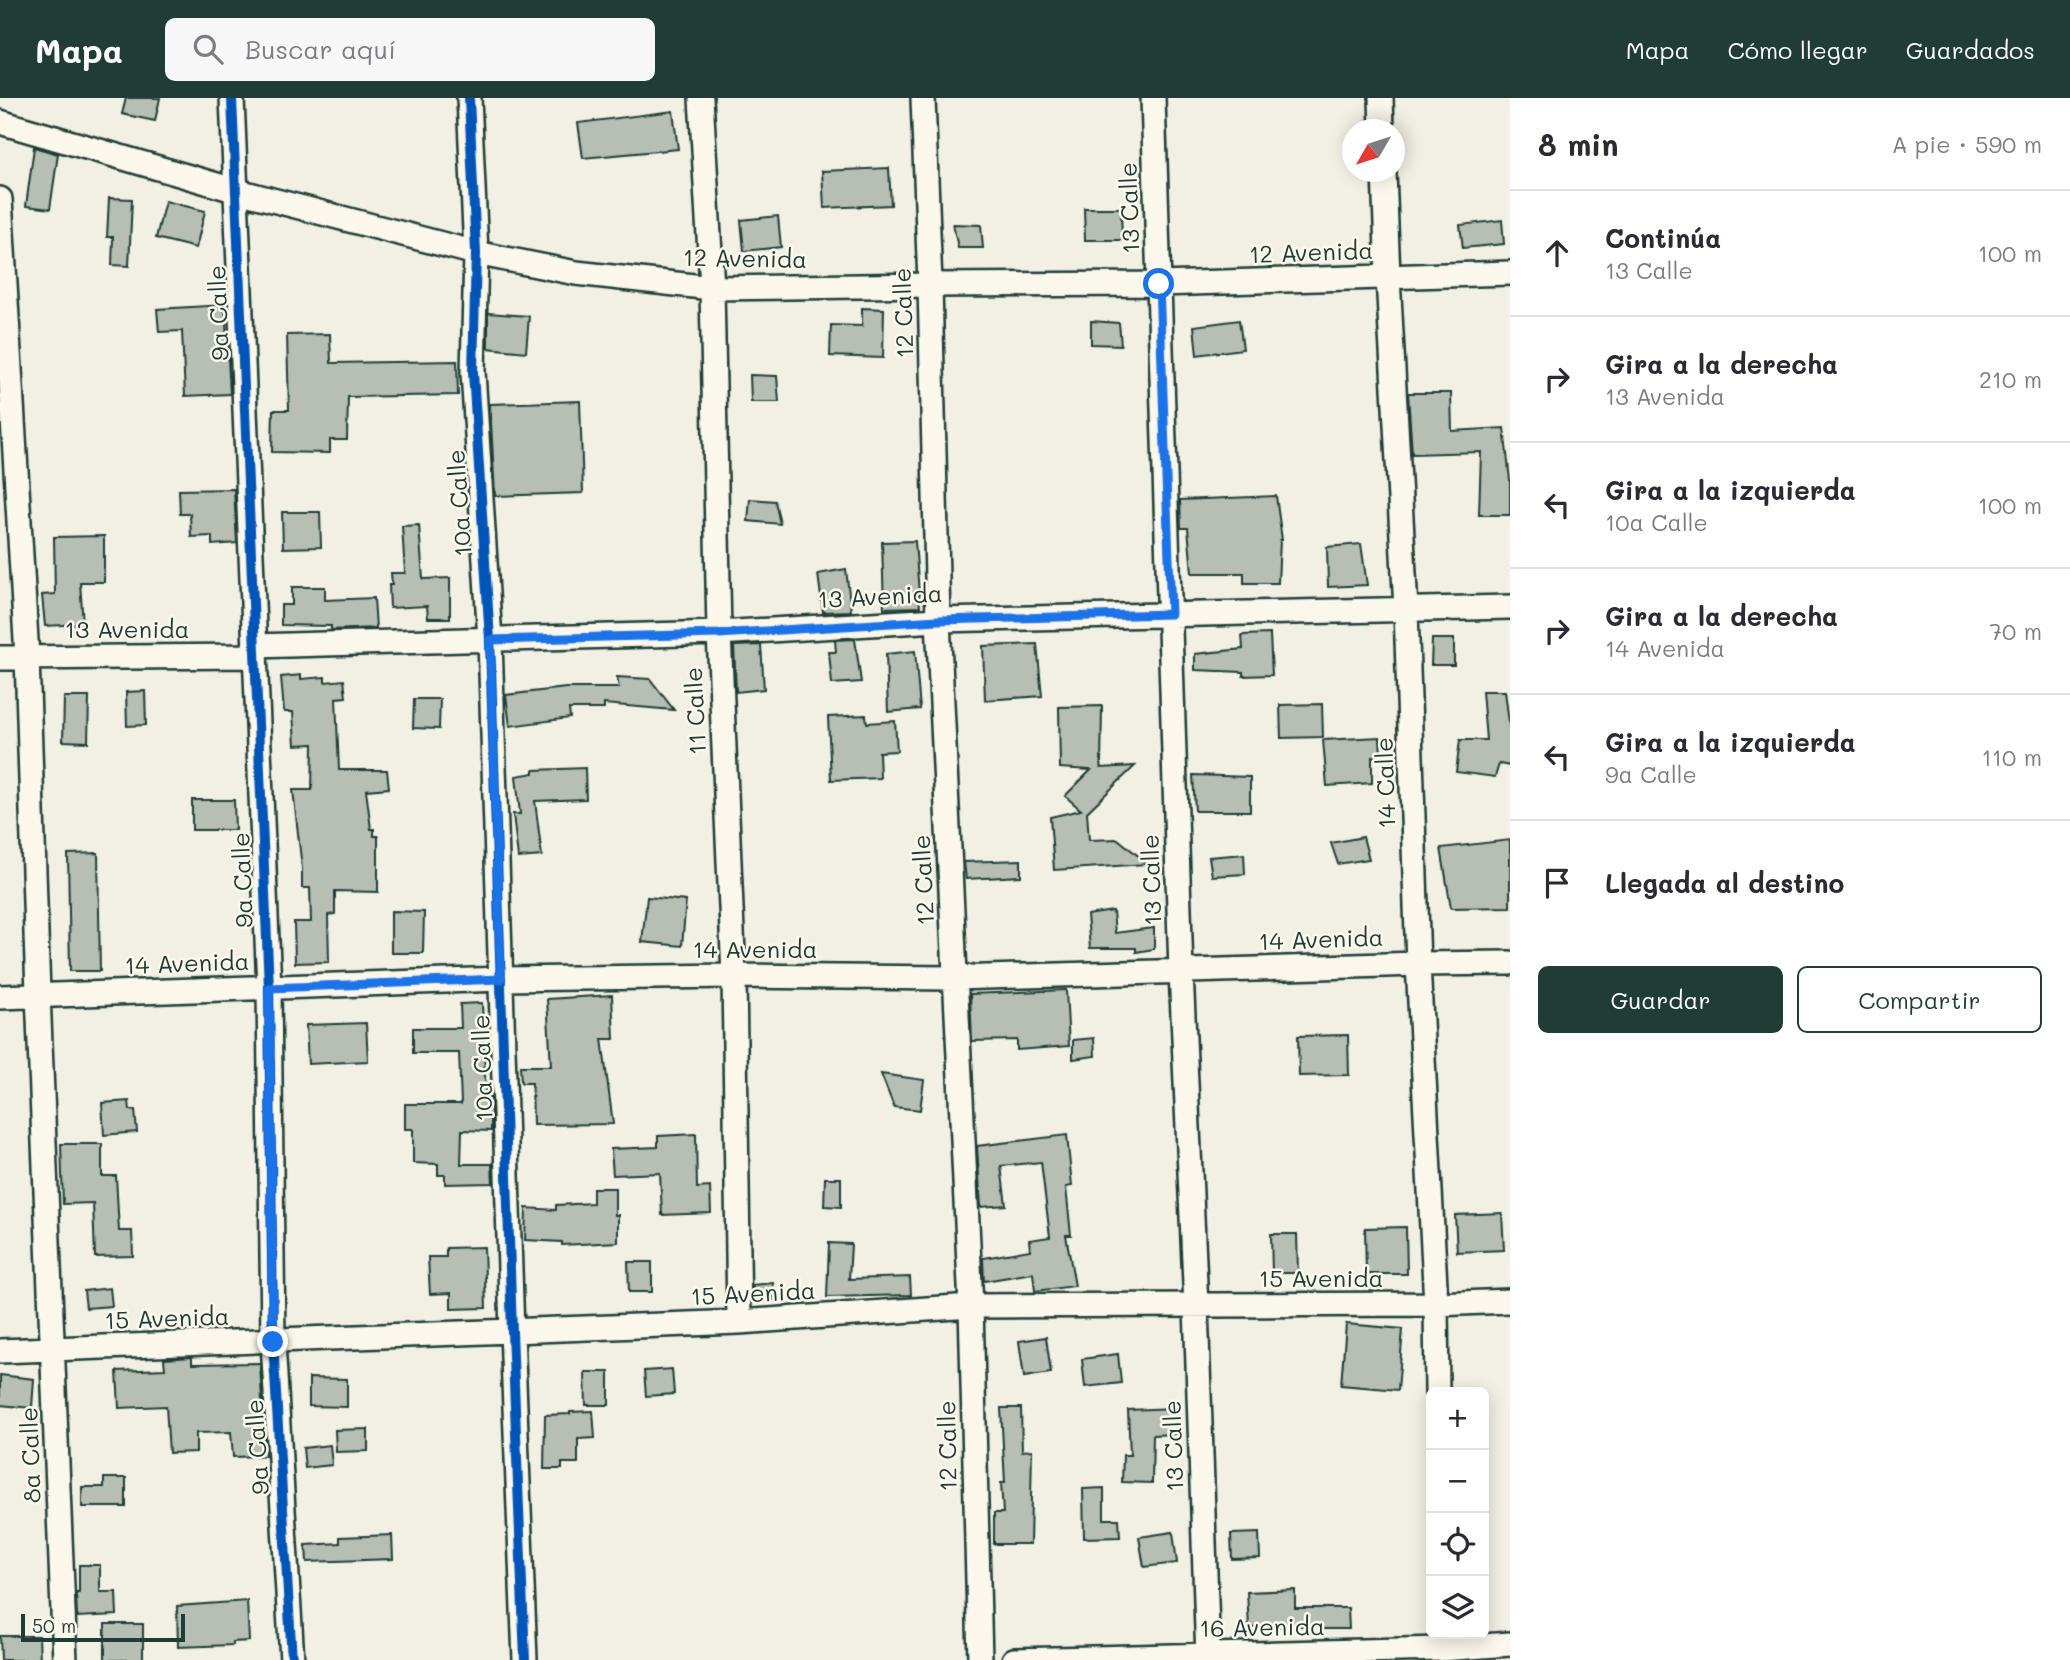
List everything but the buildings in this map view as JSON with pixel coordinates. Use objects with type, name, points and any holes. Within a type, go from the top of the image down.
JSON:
[{"type":"street","name":"9a Calle","points":[[232,98],[269,988],[273,1342],[292,1660]]},
{"type":"street","name":"10a Calle","points":[[470,98],[476,253],[473,372],[490,640],[525,1660]]},
{"type":"street","name":"11 Calle","points":[[701,98],[712,288],[719,634],[734,976],[739,1322]]},
{"type":"street","name":"12 Calle","points":[[923,98],[938,620],[971,1306],[980,1660]]},
{"type":"street","name":"13 Calle","points":[[1153,98],[1181,971],[1208,1658]]},
{"type":"street","points":[[1381,98],[1382,119]]},
{"type":"street","name":"12 Avenida","points":[[0,121],[234,190],[476,253],[576,273],[712,288],[1159,284],[1510,273]]},
{"type":"street","name":"14 Calle","points":[[1384,182],[1406,610],[1418,964],[1436,1304],[1437,1387]]},
{"type":"street","name":"8a Calle","points":[[0,200],[27,657],[65,1660]]},
{"type":"street","name":"13 Avenida","points":[[0,658],[719,634],[938,620],[1510,607]]},
{"type":"street","name":"14 Avenida","points":[[0,997],[501,979],[734,976],[955,978],[1510,963]]},
{"type":"street","name":"15 Avenida","points":[[0,1351],[739,1322],[971,1306],[1436,1304],[1510,1301]]},
{"type":"street","name":"16 Avenida","points":[[1014,1660],[1208,1658],[1510,1644]]},
{"type":"cycle path","points":[[232,98],[269,988],[273,1342],[292,1660]]},
{"type":"cycle path","points":[[469,98],[476,253],[473,372],[490,640],[525,1660]]},
{"type":"route","points":[[273,1342],[269,988],[501,979],[490,640],[719,634],[938,620],[1171,614],[1159,284]]}]
